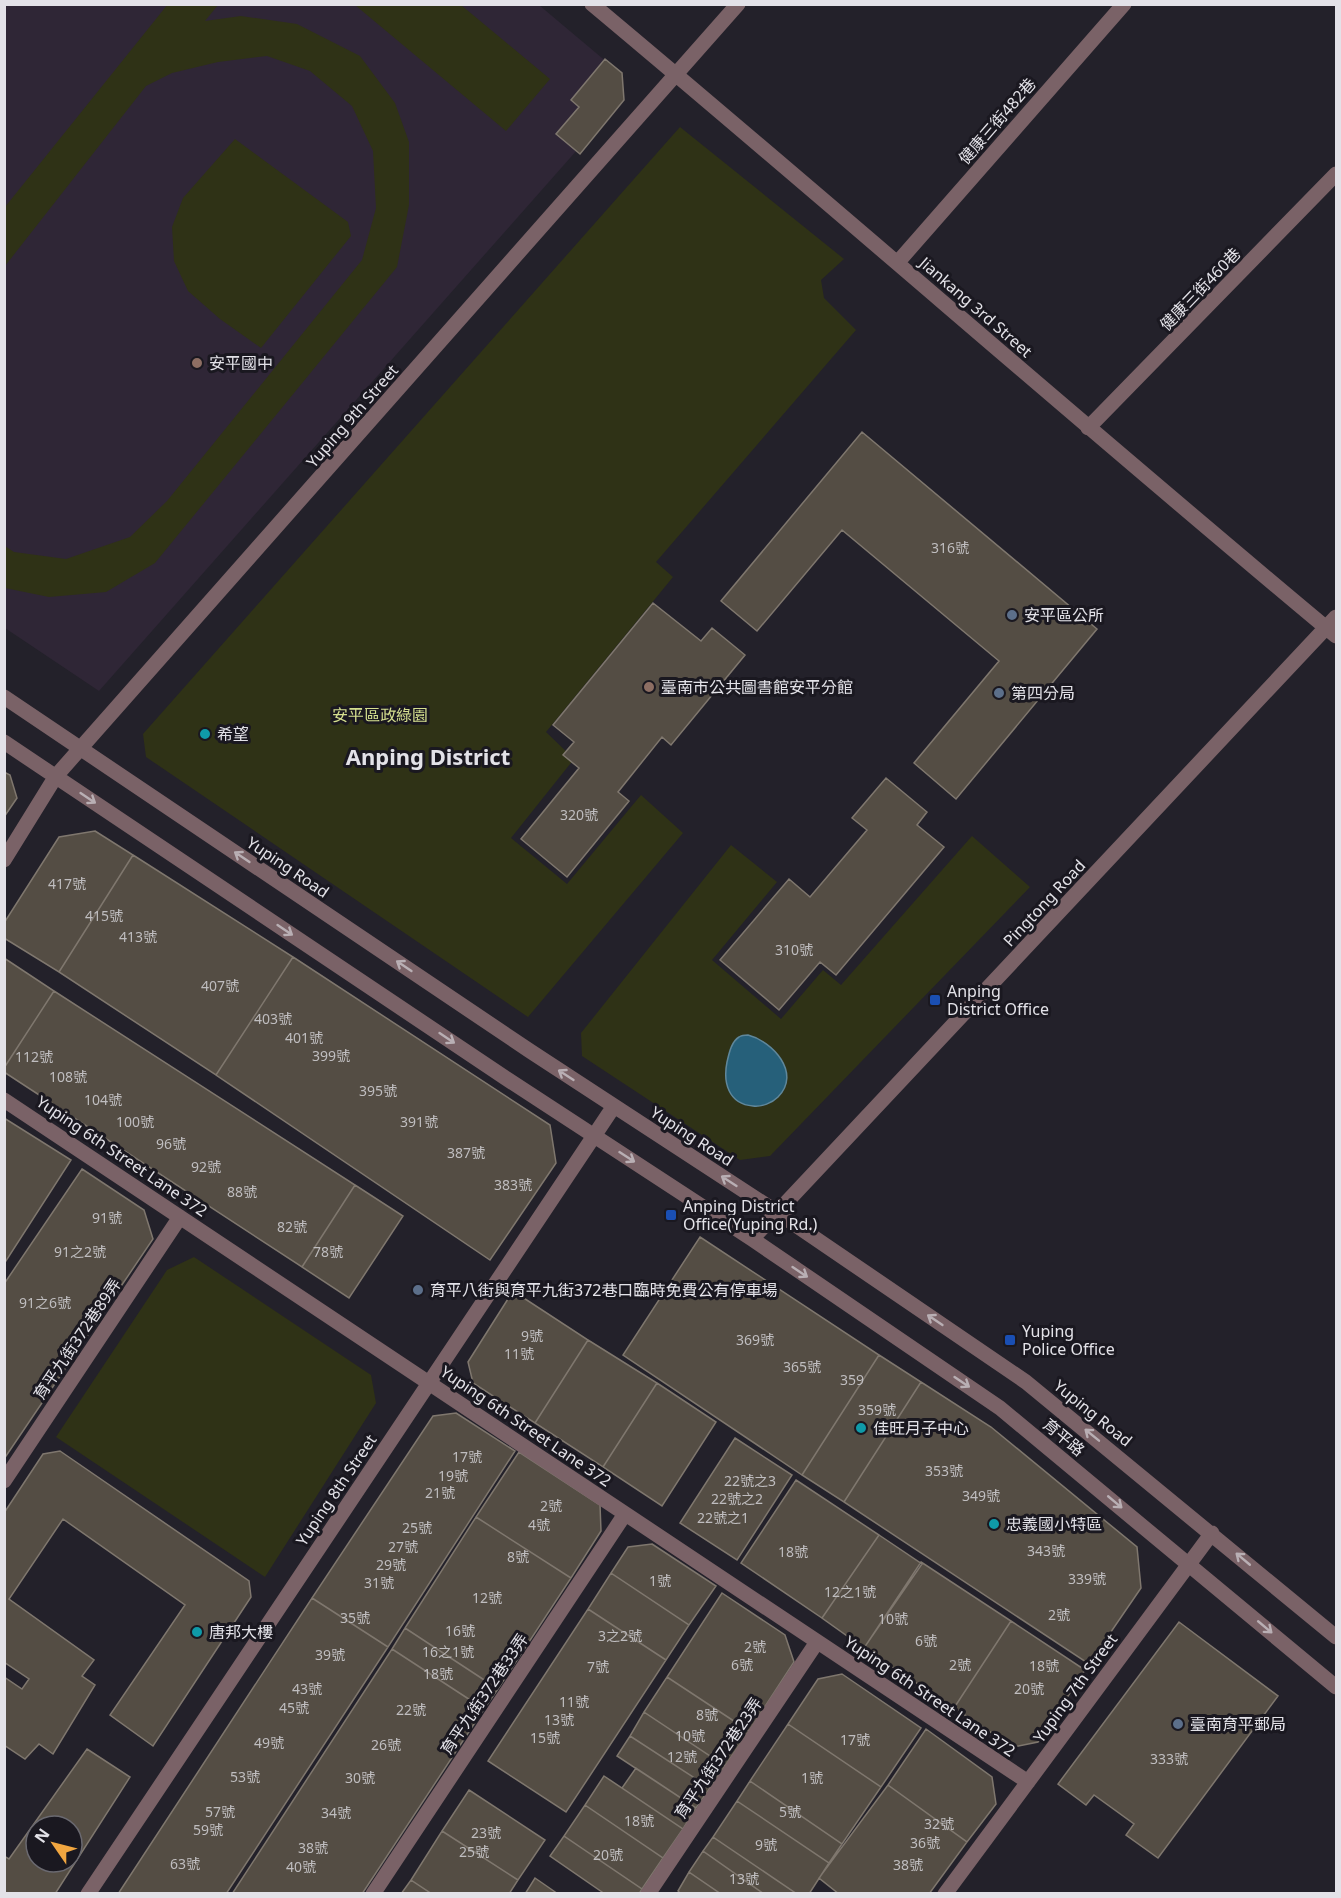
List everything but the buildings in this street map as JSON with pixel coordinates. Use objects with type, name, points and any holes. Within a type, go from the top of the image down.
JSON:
[{"type":"street","name":"Jiankang 3rd Street","points":[[592,4],[898,262],[1088,428],[1333,627]]},
{"type":"street","name":"Yuping 9th Street","points":[[4,860],[56,776],[738,4]]},
{"type":"street","name":"健康三街482巷","points":[[898,262],[1124,4]]},
{"type":"street","name":"健康三街460巷","points":[[1088,428],[1336,174]]},
{"type":"street","name":"Pingtong Road","points":[[752,1239],[1333,627]]},
{"type":"street","name":"Yuping Road","points":[[4,697],[614,1106],[778,1213],[1026,1382],[1336,1637]]},
{"type":"street","points":[[4,742],[752,1239]]},
{"type":"street","name":"Yuping 6th Street Lane 372","points":[[4,1100],[1028,1782]]},
{"type":"street","name":"Yuping 8th Street","points":[[88,1893],[614,1106]]},
{"type":"street","name":"育平九街372巷89弄","points":[[4,1481],[180,1217]]},
{"type":"street","name":"育平路","points":[[752,1239],[1000,1408],[1336,1687]]},
{"type":"street","name":"育平九街372巷33弄","points":[[373,1893],[625,1514]]},
{"type":"street","name":"Yuping 7th Street","points":[[945,1893],[1212,1533]]},
{"type":"street","name":"育平九街372巷23弄","points":[[648,1893],[817,1642]]},
{"type":"shaded area","name":"安平國中","points":[[4,5],[539,5],[621,74],[623,98],[99,691],[5,628]]},
{"type":"green space","points":[[168,4],[218,5],[205,21],[241,16],[297,24],[360,56],[395,103],[409,142],[409,205],[397,267],[155,563],[106,592],[49,597],[5,588],[5,546],[14,552],[66,559],[130,537],[167,501],[362,260],[376,208],[373,151],[352,106],[310,71],[267,56],[218,62],[172,73],[146,86],[5,266],[5,207]]},
{"type":"green space","points":[[355,5],[461,5],[550,79],[506,131]]},
{"type":"green space","name":"安平區政綠園","points":[[680,127],[844,259],[821,280],[824,298],[856,330],[656,562],[673,577],[546,732],[574,759],[511,838],[567,884],[641,795],[683,833],[528,1017],[146,757],[143,734]]},
{"type":"green space","points":[[235,139],[348,222],[351,236],[261,348],[220,319],[188,291],[174,261],[172,227],[183,198]]},
{"type":"green space","points":[[972,836],[1030,887],[770,1156],[740,1160],[582,1056],[581,1033],[731,845],[777,882],[712,960],[781,1019],[823,970],[841,985]]},
{"type":"green space","points":[[194,1257],[371,1375],[376,1403],[265,1577],[56,1437],[167,1270]]},
{"type":"water","points":[[748,1035],[757,1038],[774,1051],[781,1059],[787,1078],[785,1088],[778,1097],[760,1106],[738,1101],[729,1091],[727,1084],[726,1070],[731,1048],[739,1037]]},
{"type":"place","name":"安平國中","points":[[197,363]]},
{"type":"place","name":"安平區公所","points":[[1012,615]]},
{"type":"place","name":"臺南市公共圖書館安平分館","points":[[649,687]]},
{"type":"place","name":"第四分局","points":[[999,693]]},
{"type":"place","name":"希望","points":[[205,734]]},
{"type":"place","name":"Anping District Office","points":[[935,1000]]},
{"type":"place","name":"Anping District Office(Yuping Rd.)","points":[[671,1215]]},
{"type":"place","name":"育平八街與育平九街372巷口臨時免費公有停車場","points":[[418,1290]]},
{"type":"place","name":"Yuping Police Office","points":[[1010,1340]]},
{"type":"place","name":"佳旺月子中心","points":[[861,1428]]},
{"type":"place","name":"忠義國小特區","points":[[994,1524]]},
{"type":"place","name":"唐邦大樓","points":[[197,1632]]},
{"type":"place","name":"臺南育平郵局","points":[[1178,1724]]},
{"type":"district","name":"Anping District","points":[[428,756]]}]
